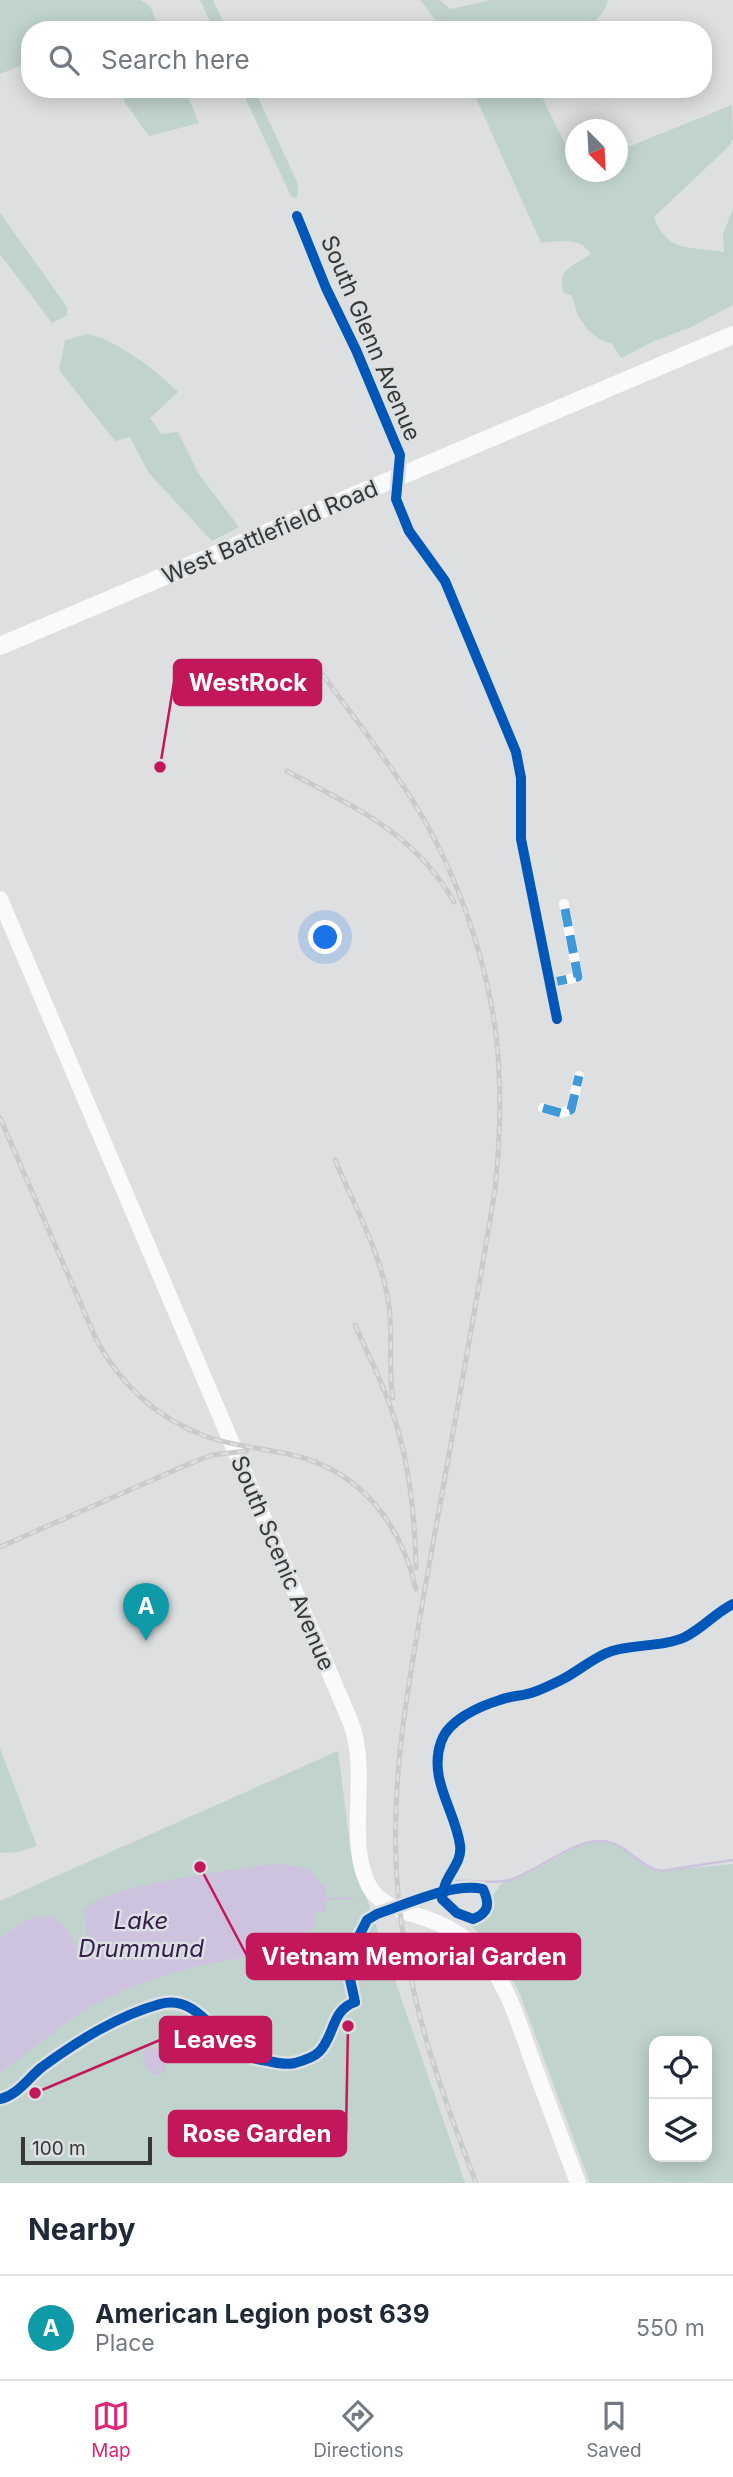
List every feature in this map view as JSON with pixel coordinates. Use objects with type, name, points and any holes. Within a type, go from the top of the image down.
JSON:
[{"type":"main road","name":"West Battlefield Road","points":[[0,646],[733,335]]},
{"type":"main road","name":"South Scenic Avenue","points":[[0,899],[351,1723],[359,1765],[360,1856],[369,1885],[389,1906],[438,1923],[455,1932],[479,1951],[492,1968],[512,2007],[578,2183]]},
{"type":"street","name":"South Glenn Avenue","points":[[298,216],[326,288],[356,350],[400,455],[396,499],[409,531],[445,581],[516,752],[521,778],[521,839],[557,1019]]},
{"type":"street","points":[[549,983],[578,977],[564,904]]},
{"type":"street","points":[[543,1108],[564,1113],[570,1110],[579,1076]]},
{"type":"shaded area","points":[[0,0],[140,0],[150,6],[156,21],[21,21],[21,66],[0,74]]},
{"type":"shaded area","points":[[200,0],[213,0],[223,21],[210,21]]},
{"type":"shaded area","points":[[420,0],[440,0],[450,9],[492,0],[608,0],[604,10],[594,21],[436,21]]},
{"type":"shaded area","points":[[125,98],[189,98],[199,123],[149,136],[124,101]]},
{"type":"shaded area","points":[[245,98],[258,98],[298,184],[297,199],[291,196]]},
{"type":"shaded area","points":[[476,98],[542,98],[565,144],[565,182],[628,182],[628,147],[732,105],[733,139],[728,147],[654,217],[659,229],[673,243],[724,252],[723,234],[733,209],[733,305],[621,358],[612,344],[599,339],[588,330],[578,316],[572,296],[563,292],[565,272],[591,254],[581,245],[562,241],[541,243]]},
{"type":"shaded area","points":[[0,213],[67,307],[67,315],[52,323],[0,254]]},
{"type":"shaded area","points":[[88,334],[112,343],[136,357],[178,392],[150,418],[161,434],[178,432],[198,473],[239,527],[212,541],[148,472],[130,437],[115,441],[59,370],[65,340]]},
{"type":"shaded area","points":[[0,1748],[37,1846],[18,1852],[0,1853]]},
{"type":"shaded area","points":[[338,1751],[351,1853],[465,2183],[0,2183],[0,1901]]},
{"type":"shaded area","points":[[600,1840],[617,1845],[656,1870],[733,1864],[733,2183],[590,2183],[520,1994],[500,1957],[472,1926],[501,1884],[584,1843]]},
{"type":"water","name":"Lake Drummund","points":[[275,1864],[307,1870],[321,1884],[325,1884],[325,1911],[316,1912],[316,1923],[307,1933],[269,1952],[177,1972],[123,1991],[73,2018],[0,2073],[0,1938],[27,1920],[46,1916],[63,1925],[82,1954],[88,1945],[84,1910],[95,1901],[142,1886]]},
{"type":"water","points":[[149,2046],[157,2049],[164,2058],[165,2071],[158,2075],[150,2072],[144,2063],[144,2050]]},
{"type":"waterway","points":[[453,1881],[498,1882],[512,1879],[578,1846],[600,1841],[617,1845],[645,1865],[661,1871],[733,1860]]},
{"type":"waterway","points":[[324,1899],[353,1898]]},
{"type":"railway","points":[[323,675],[405,789],[448,867],[462,900],[484,969],[496,1039],[500,1117],[495,1190],[413,1655],[402,1734],[396,1813],[398,1892],[409,1968],[437,2076],[476,2183]]},
{"type":"railway","points":[[287,771],[359,810],[402,840],[421,857],[454,902]]},
{"type":"railway","points":[[0,1118],[96,1339],[128,1385],[141,1398],[188,1429],[226,1442],[314,1461],[356,1486],[373,1502],[387,1521],[409,1565],[416,1589]]},
{"type":"railway","points":[[335,1160],[367,1232],[385,1287],[390,1318],[393,1398]]},
{"type":"railway","points":[[355,1325],[389,1403],[404,1452],[413,1510],[416,1568]]},
{"type":"railway","points":[[0,1547],[212,1455],[247,1451]]},
{"type":"marked path","points":[[549,983],[578,977],[564,904]]},
{"type":"marked path","points":[[543,1108],[561,1113],[571,1110],[579,1076]]},
{"type":"cycle path","points":[[297,216],[400,455],[396,499],[409,531],[445,581],[516,752],[521,778],[521,839],[557,1019]]},
{"type":"cycle path","points":[[0,2099],[12,2094],[42,2067],[84,2039],[128,2015],[160,2004],[185,2005],[205,2019],[233,2047],[252,2058],[288,2064],[317,2054],[328,2039],[337,2017],[355,2002],[347,1965],[347,1951],[358,1938],[367,1920],[430,1895],[444,1891],[458,1889],[483,1889],[487,1907],[473,1919],[457,1913],[442,1899],[443,1891],[446,1883],[460,1852],[457,1832],[438,1769],[441,1742],[450,1727],[483,1706],[550,1686],[605,1654],[685,1637],[733,1604]]},
{"type":"place","name":"WestRock","points":[[160,767]]},
{"type":"place","name":"American Legion post 639","points":[[146,1641]]},
{"type":"place","name":"Vietnam Memorial Garden","points":[[200,1867]]},
{"type":"place","name":"Rose Garden","points":[[348,2026]]},
{"type":"place","name":"Leaves","points":[[35,2093]]}]
